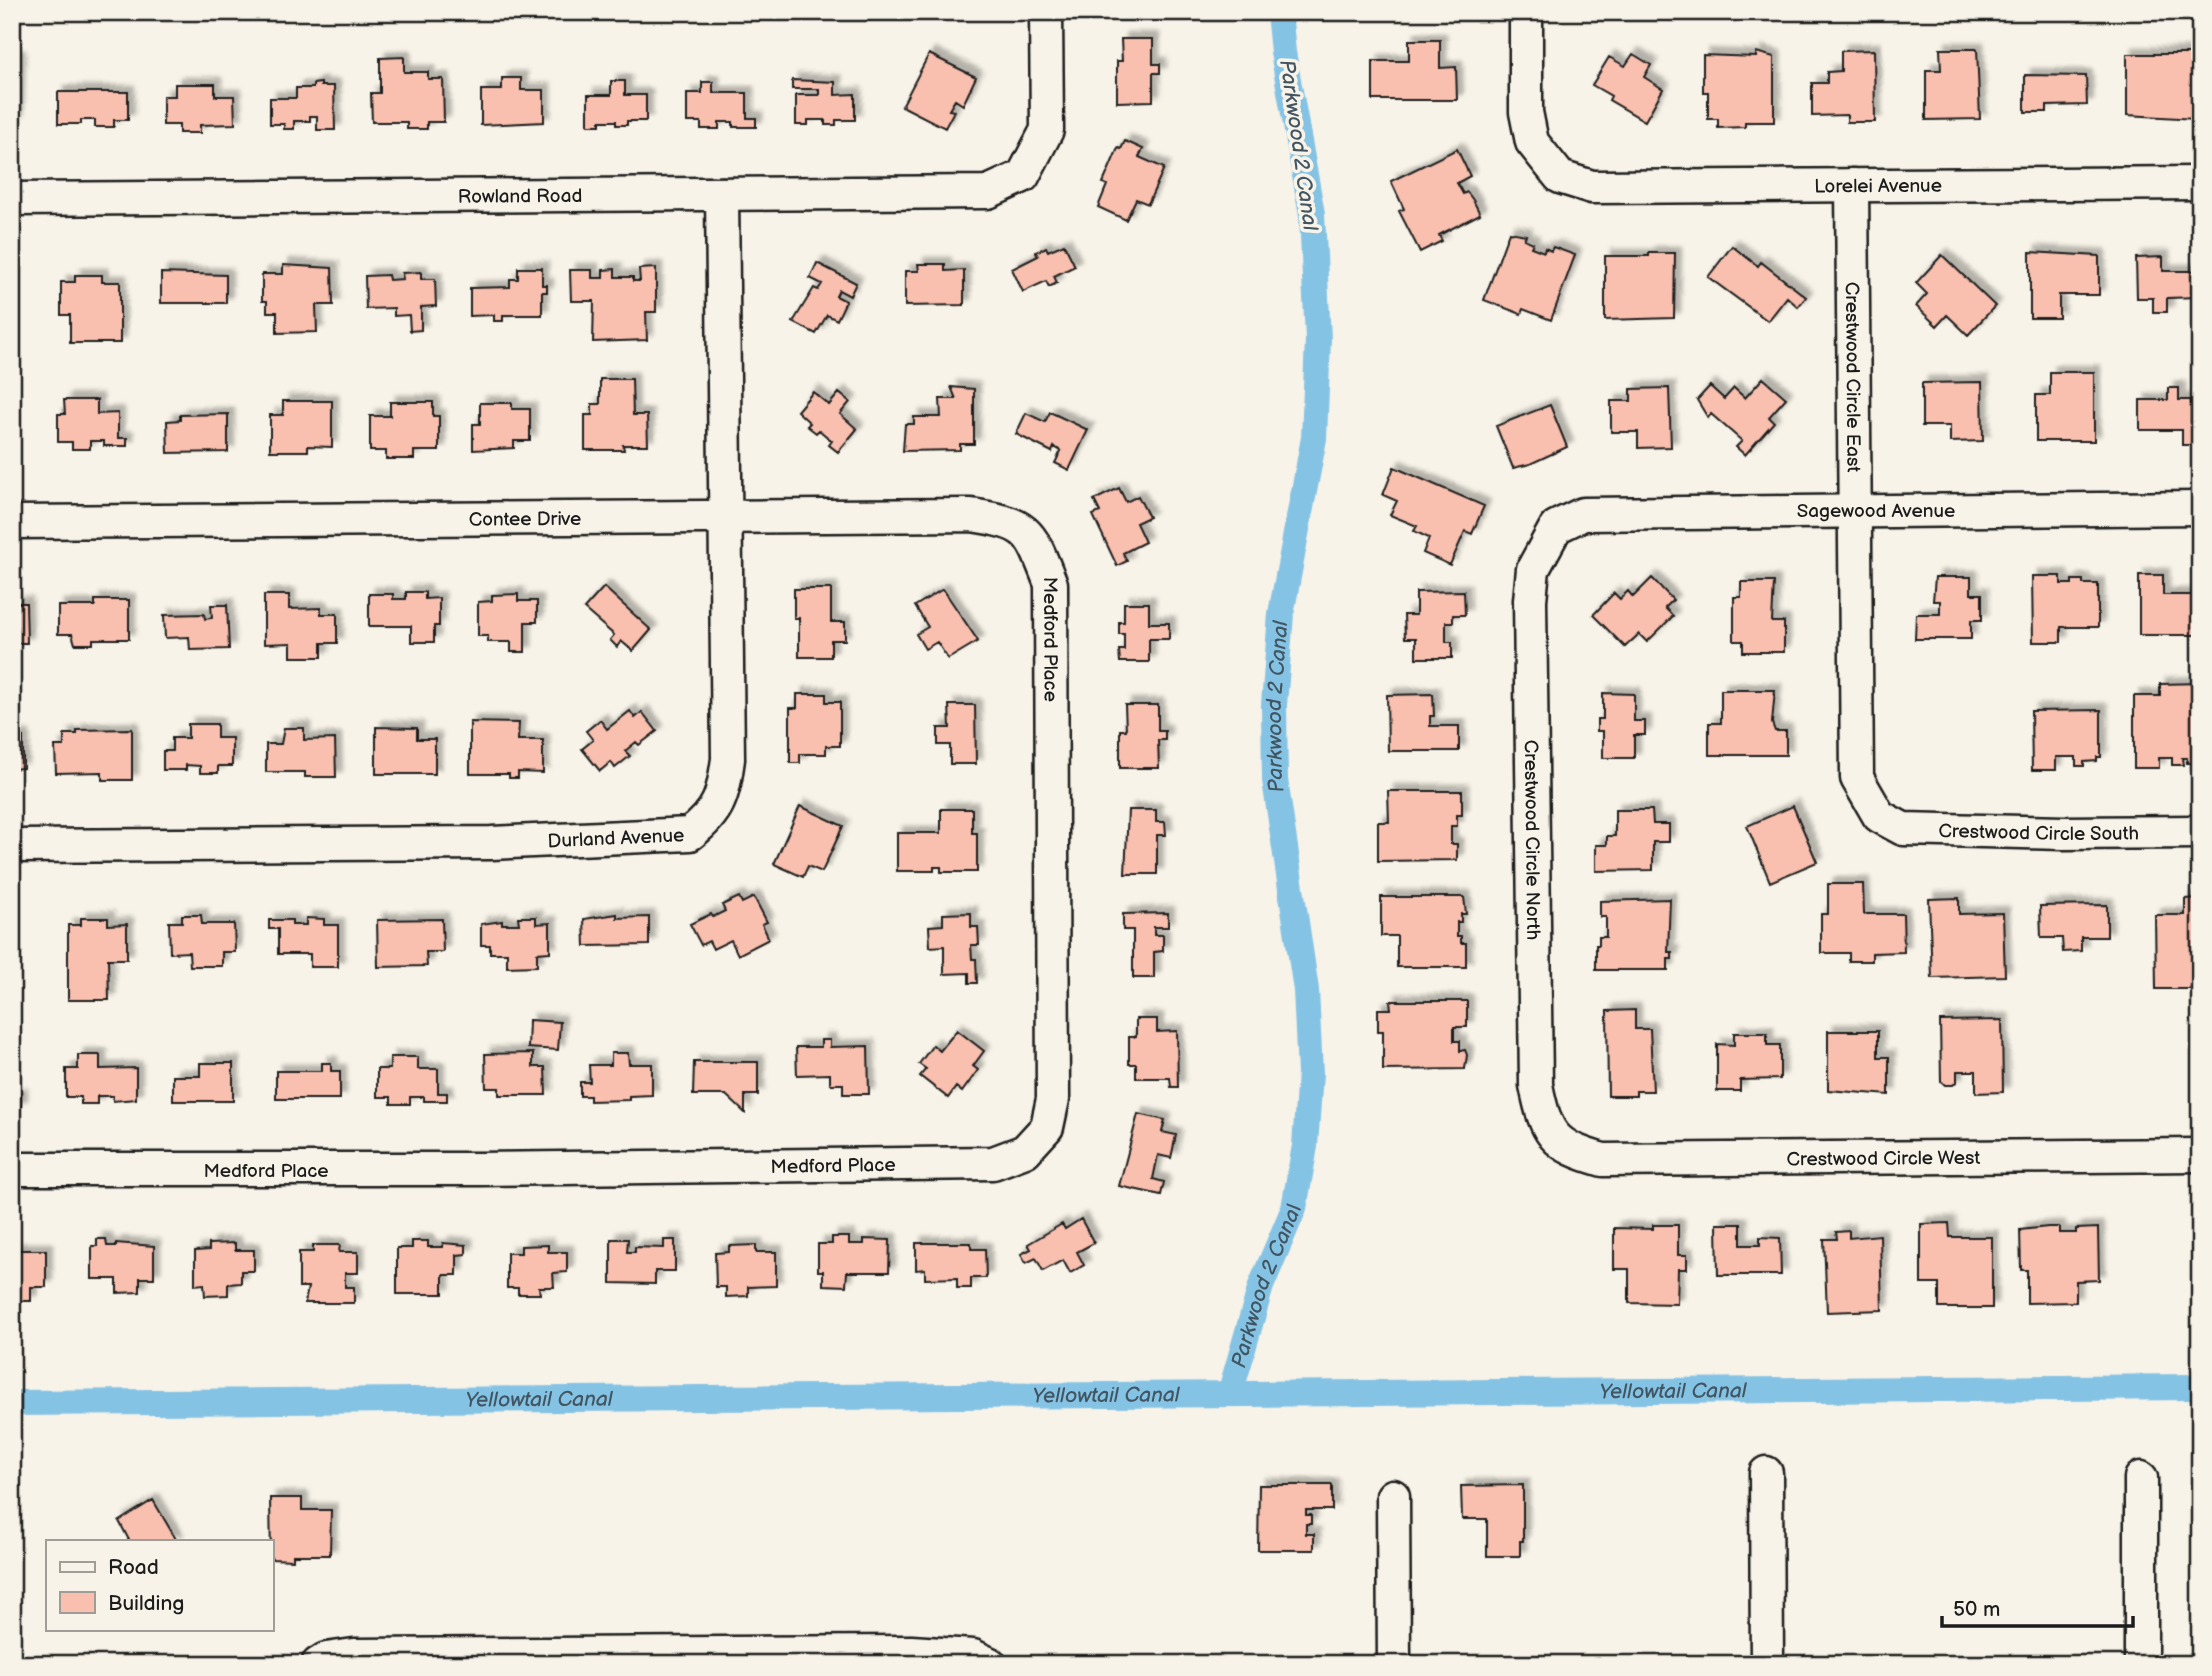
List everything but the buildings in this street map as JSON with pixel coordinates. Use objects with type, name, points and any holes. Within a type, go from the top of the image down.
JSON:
[{"type":"street","name":"Rowland Road","points":[[12,199],[988,192],[1023,176],[1047,130],[1046,12]]},
{"type":"street","name":"Lorelei Avenue","points":[[1526,12],[1526,112],[1532,142],[1560,177],[1592,187],[2200,183]]},
{"type":"street","name":"Crestwood Circle East","points":[[1852,185],[1857,778],[1879,816]]},
{"type":"street","name":"Durland Avenue","points":[[12,846],[491,843],[690,834],[712,817],[724,790],[729,759],[722,194]]},
{"type":"street","name":"Sagewood Avenue","points":[[1556,527],[1583,514],[2200,508]]},
{"type":"street","name":"Contee Drive","points":[[12,522],[971,515],[1007,520],[1032,538]]},
{"type":"street","name":"Crestwood Circle North","points":[[1556,527],[1533,569],[1530,600],[1536,1086],[1543,1122],[1567,1150]]},
{"type":"street","name":"Medford Place","points":[[12,1169],[480,1169],[993,1163],[1025,1151],[1047,1127],[1054,1099],[1051,584],[1032,538]]},
{"type":"street","name":"Crestwood Circle South","points":[[1879,816],[1903,829],[2200,832]]},
{"type":"street","name":"Crestwood Circle West","points":[[1567,1150],[1603,1160],[2200,1155]]},
{"type":"street","points":[[1766,1473],[1767,1664]]},
{"type":"street","points":[[2141,1478],[2141,1664]]},
{"type":"street","points":[[1393,1496],[1394,1664]]},
{"type":"street","points":[[318,1664],[326,1659],[354,1655],[648,1659],[911,1651],[973,1656],[990,1664]]},
{"type":"waterway","name":"Parkwood 2 Canal","points":[[1230,1394],[1261,1286],[1294,1208],[1305,1146],[1310,1073],[1306,990],[1275,780],[1274,705],[1281,614],[1314,438],[1318,339],[1312,214],[1283,52],[1279,12]]},
{"type":"waterway","name":"Yellowtail Canal","points":[[12,1403],[2200,1387]]}]
